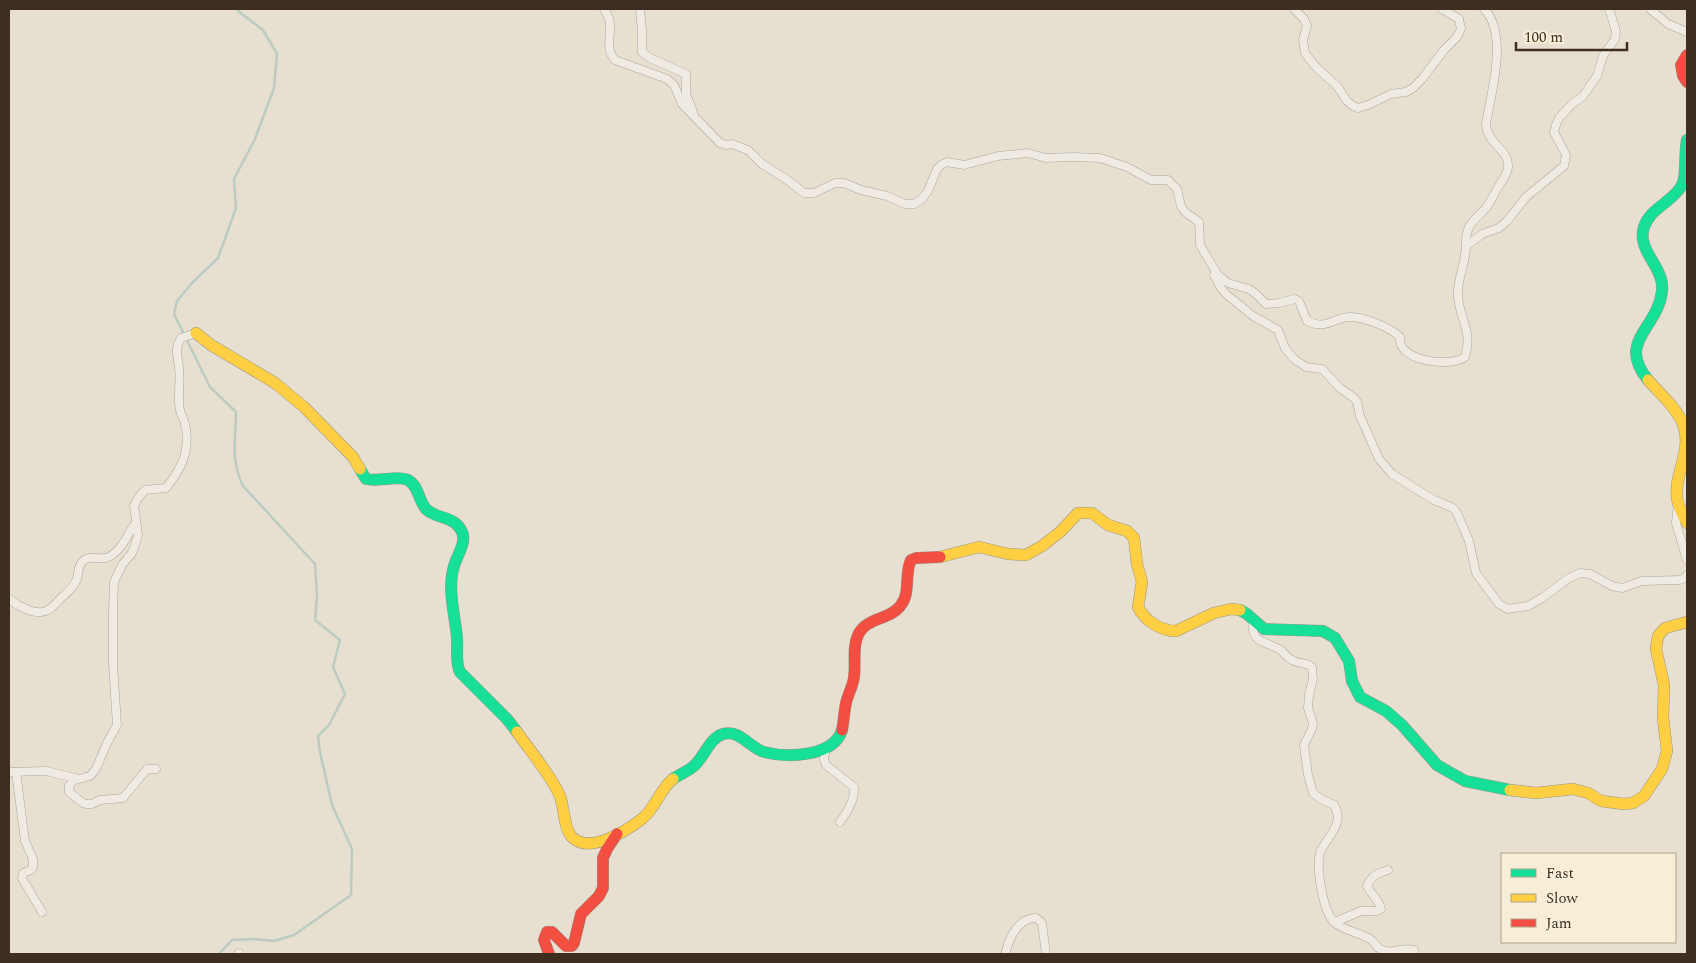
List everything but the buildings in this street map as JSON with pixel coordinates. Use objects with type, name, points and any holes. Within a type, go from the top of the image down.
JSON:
[{"type":"street","points":[[604,9],[609,17],[608,44],[611,55],[615,60],[667,79],[674,85],[682,104],[694,114],[720,143],[732,144],[748,150],[762,164],[804,193],[814,193],[835,183],[844,183],[860,190],[887,196],[905,204],[914,204],[922,199],[928,191],[940,165],[947,162],[964,165],[998,156],[1028,153],[1046,158],[1073,157],[1107,160],[1138,172],[1151,180],[1168,180],[1173,184],[1177,189],[1181,206],[1185,212],[1199,222],[1200,245],[1223,281],[1249,290],[1266,304],[1293,299],[1299,301],[1308,322],[1323,325],[1353,317],[1382,325],[1394,331],[1400,337],[1402,347],[1414,356],[1446,363],[1465,357],[1467,346],[1467,329],[1457,292],[1465,260],[1469,226],[1487,206],[1508,169],[1507,157],[1488,136],[1486,131],[1496,75],[1497,46],[1490,15],[1484,9]]},
{"type":"street","points":[[640,9],[642,52],[650,58],[686,74],[686,94],[694,114]]},
{"type":"street","points":[[1294,9],[1304,19],[1307,26],[1303,40],[1305,53],[1316,67],[1336,86],[1346,101],[1358,108],[1391,94],[1406,92],[1422,79],[1444,50],[1457,37],[1460,29],[1460,19],[1442,9]]},
{"type":"street","points":[[1466,244],[1482,234],[1498,228],[1507,221],[1526,197],[1564,166],[1566,154],[1554,132],[1556,125],[1559,118],[1583,96],[1597,76],[1603,56],[1615,39],[1616,31],[1609,9]]},
{"type":"street","points":[[1650,9],[1668,24],[1687,32]]},
{"type":"street","points":[[1687,55],[1681,66],[1683,76],[1687,82]]},
{"type":"street","points":[[1687,140],[1684,178],[1681,187],[1648,218],[1643,234],[1647,252],[1660,274],[1662,287],[1656,314],[1638,339],[1635,353],[1642,372],[1672,407],[1686,434],[1685,456],[1677,482],[1678,503],[1676,523],[1687,560]]},
{"type":"street","points":[[1213,268],[1214,277],[1226,294],[1253,316],[1278,330],[1289,355],[1300,364],[1322,369],[1357,402],[1360,416],[1379,459],[1392,474],[1434,500],[1453,508],[1469,541],[1476,573],[1499,604],[1508,609],[1528,606],[1580,572],[1590,574],[1612,586],[1622,588],[1642,581],[1679,580],[1687,575]]},
{"type":"street","points":[[42,912],[22,878],[23,873],[31,870],[33,864],[31,854],[24,842],[12,772],[46,771],[83,779],[90,776],[96,770],[117,725],[113,663],[112,612],[114,582],[122,565],[132,552],[138,535],[134,506],[138,498],[145,490],[166,488],[179,472],[184,459],[186,431],[180,409],[177,348],[181,338],[196,333],[212,345],[257,371],[304,407],[353,457],[366,479],[384,482],[404,479],[409,481],[415,486],[426,509],[431,513],[452,520],[460,528],[463,533],[453,570],[452,592],[453,614],[459,649],[457,666],[460,672],[483,696],[507,718],[554,785],[560,796],[567,827],[573,840],[588,844],[634,826],[653,808],[670,781],[693,767],[717,737],[726,733],[741,737],[757,750],[791,756],[806,754],[831,746],[839,739],[846,701],[854,679],[858,634],[864,626],[888,616],[903,603],[907,587],[907,566],[911,560],[916,558],[944,557],[979,547],[1008,554],[1026,555],[1042,546],[1060,532],[1078,513],[1089,512],[1101,518],[1110,526],[1127,531],[1133,535],[1137,542],[1137,565],[1142,582],[1137,603],[1138,609],[1147,620],[1172,631],[1181,630],[1208,616],[1223,611],[1242,610],[1257,625],[1264,629],[1323,631],[1335,638],[1349,661],[1352,681],[1360,696],[1386,711],[1402,725],[1437,765],[1458,778],[1495,788],[1536,793],[1573,789],[1588,793],[1601,801],[1624,804],[1633,803],[1644,796],[1662,769],[1667,751],[1663,718],[1664,685],[1656,642],[1658,636],[1665,628],[1687,622]]},
{"type":"street","points":[[1678,503],[1687,523]]},
{"type":"street","points":[[9,599],[40,613],[48,610],[72,588],[83,560],[89,557],[106,558],[117,551],[125,542],[135,524]]},
{"type":"street","points":[[1254,620],[1252,626],[1258,640],[1280,649],[1293,661],[1306,663],[1312,667],[1313,679],[1308,708],[1313,723],[1304,745],[1308,775],[1313,793],[1334,805],[1338,816],[1336,827],[1324,844],[1318,863],[1324,906],[1328,915],[1335,922],[1372,940],[1380,949],[1389,952],[1410,949],[1414,950],[1415,954]]},
{"type":"street","points":[[826,747],[824,760],[826,765],[854,787],[850,805],[840,822]]},
{"type":"street","points":[[76,778],[70,786],[69,792],[83,803],[92,804],[100,800],[122,798],[147,769],[156,769]]},
{"type":"street","points":[[549,954],[544,944],[544,936],[547,932],[552,932],[566,946],[572,946],[576,942],[579,918],[589,903],[600,895],[606,881],[603,856],[617,834]]},
{"type":"street","points":[[1335,922],[1361,911],[1377,911],[1381,909],[1380,904],[1371,895],[1367,886],[1370,879],[1376,874],[1388,870]]},
{"type":"street","points":[[1005,954],[1010,936],[1023,922],[1030,918],[1036,918],[1042,923],[1046,954]]},
{"type":"waterway","points":[[219,954],[232,940],[274,941],[294,935],[351,895],[352,849],[332,805],[320,752],[318,736],[329,725],[345,694],[333,667],[340,640],[315,620],[317,596],[315,564],[243,486],[236,467],[235,458],[236,412],[210,387],[174,314],[177,301],[192,283],[218,258],[236,208],[234,179],[255,139],[274,88],[277,54],[263,30],[238,11],[238,9]]},
{"type":"traffic: fast","points":[[1648,380],[1639,367],[1636,355],[1637,345],[1659,304],[1662,282],[1644,244],[1644,227],[1651,215],[1678,191],[1684,181],[1687,140]]},
{"type":"traffic: fast","points":[[360,469],[366,479],[399,478],[408,480],[416,489],[426,509],[435,515],[454,522],[461,530],[463,543],[454,566],[451,584],[458,668],[517,732]]},
{"type":"traffic: fast","points":[[1240,610],[1264,629],[1323,631],[1335,638],[1349,661],[1352,681],[1360,697],[1386,711],[1402,725],[1437,765],[1465,781],[1510,790]]},
{"type":"traffic: fast","points":[[673,779],[695,765],[711,743],[723,734],[729,733],[739,736],[764,752],[797,755],[830,746],[842,730]]},
{"type":"traffic: slow","points":[[196,333],[211,345],[275,383],[304,407],[353,457],[360,469]]},
{"type":"traffic: slow","points":[[1648,380],[1675,411],[1682,422],[1685,432],[1685,451],[1678,479],[1677,498],[1687,523]]},
{"type":"traffic: slow","points":[[940,557],[979,547],[1008,554],[1026,555],[1042,546],[1060,532],[1078,513],[1092,513],[1108,525],[1127,531],[1134,538],[1137,564],[1142,582],[1138,607],[1149,621],[1159,627],[1176,631],[1214,613],[1231,609],[1240,610]]},
{"type":"traffic: slow","points":[[1510,790],[1536,793],[1573,789],[1588,793],[1601,801],[1624,804],[1633,803],[1644,796],[1662,769],[1667,751],[1663,718],[1664,685],[1656,649],[1658,636],[1665,628],[1687,622]]},
{"type":"traffic: slow","points":[[517,732],[556,788],[560,796],[569,832],[578,841],[587,843],[597,842],[628,829],[647,814],[673,779]]},
{"type":"traffic: jam","points":[[1687,55],[1681,65],[1683,76],[1687,82]]},
{"type":"traffic: jam","points":[[842,730],[846,703],[853,680],[855,645],[858,635],[867,625],[897,610],[901,605],[906,594],[911,560],[940,557]]},
{"type":"traffic: jam","points":[[549,954],[544,940],[547,932],[552,932],[566,946],[572,946],[574,943],[581,914],[599,896],[603,888],[603,858],[617,834]]}]
